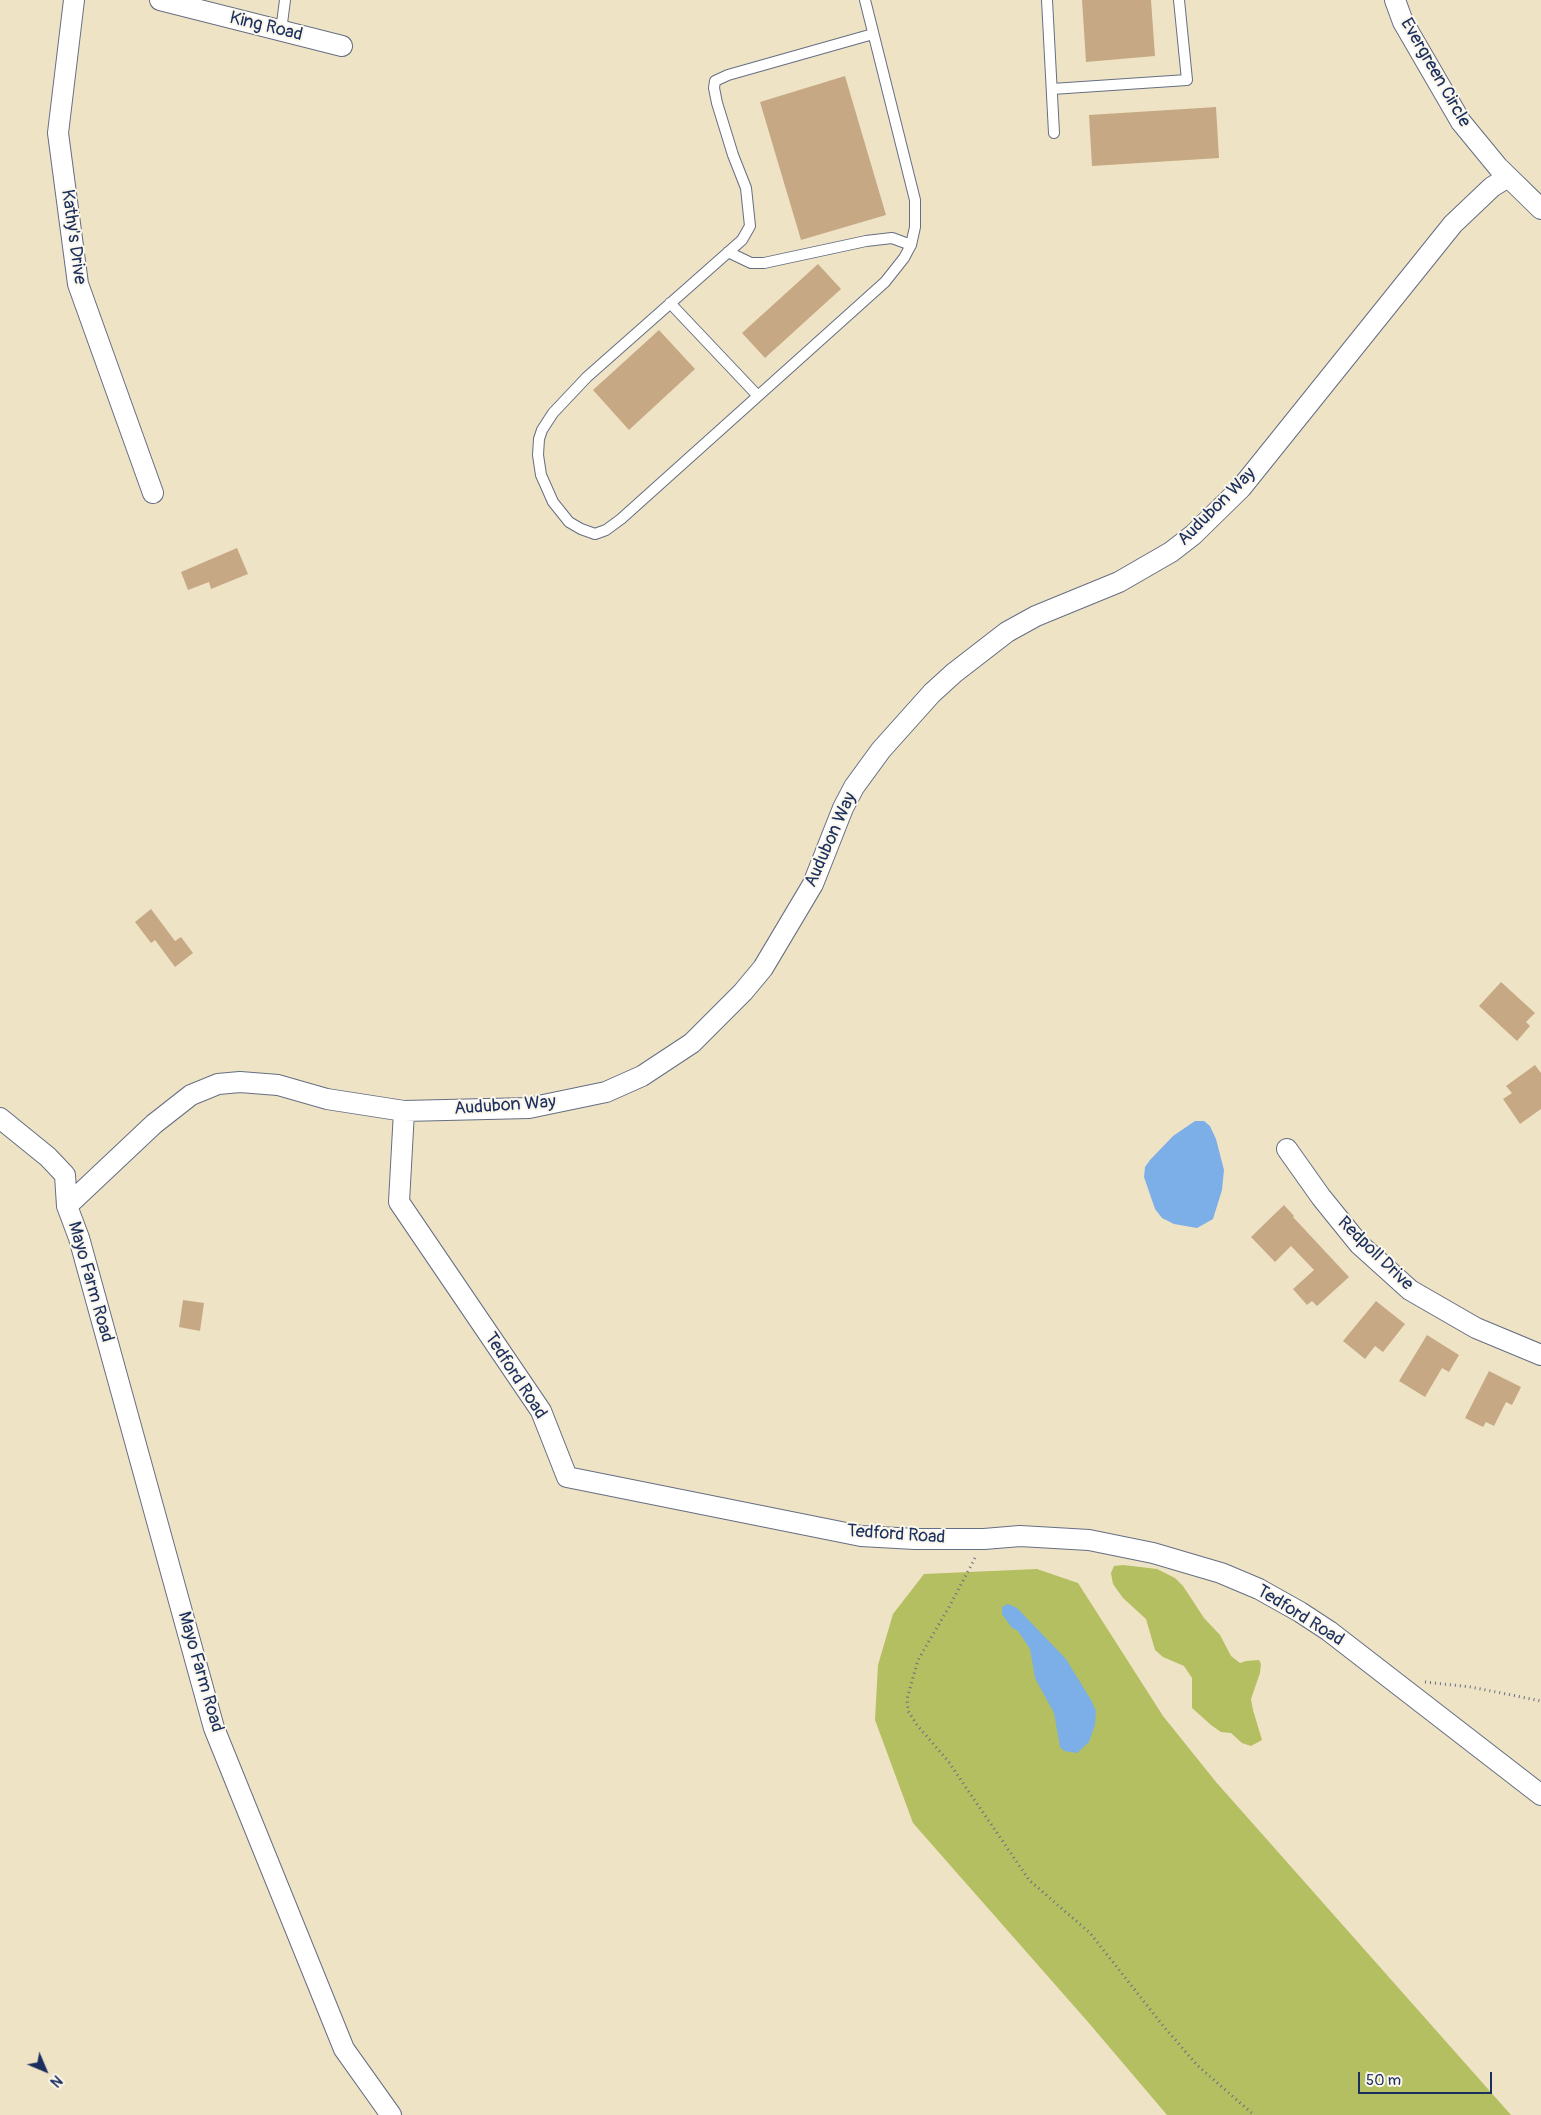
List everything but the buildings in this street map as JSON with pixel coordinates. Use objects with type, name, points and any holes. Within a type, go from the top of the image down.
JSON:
[{"type":"street","name":"Kathy's Drive","points":[[74,0],[58,133],[78,284],[153,493]]},
{"type":"street","name":"King Road","points":[[160,0],[342,46]]},
{"type":"street","name":"Evergreen Circle","points":[[1395,0],[1403,22],[1460,122],[1508,177],[1541,209]]},
{"type":"street","name":"Audubon Way","points":[[67,1206],[148,1130],[191,1095],[218,1084],[240,1082],[278,1085],[327,1099],[404,1111],[529,1108],[606,1092],[642,1076],[692,1043],[743,992],[762,968],[813,884],[843,808],[854,787],[881,750],[932,693],[954,673],[1007,632],[1036,616],[1119,582],[1171,552],[1193,536],[1241,488],[1453,224],[1492,187],[1508,177]]},
{"type":"street","name":"Tedford Road","points":[[404,1111],[398,1202],[541,1411],[567,1477],[861,1536],[915,1539],[984,1539],[1020,1536],[1089,1540],[1153,1553],[1221,1573],[1259,1588],[1300,1612],[1397,1682],[1541,1795]]},
{"type":"street","points":[[0,1118],[48,1157],[66,1176],[67,1206]]},
{"type":"street","name":"Redpoll Drive","points":[[1287,1149],[1321,1197],[1359,1244],[1410,1290],[1476,1328],[1541,1355]]},
{"type":"street","name":"Mayo Farm Road","points":[[67,1206],[79,1238],[214,1728],[344,2049],[391,2115]]},
{"type":"lane","points":[[281,30],[285,0]]},
{"type":"lane","points":[[865,0],[915,200],[916,227],[911,245],[904,258],[885,282],[606,530],[595,534],[581,530],[569,522],[553,502],[541,475],[538,455],[539,439],[542,430],[553,413],[587,377],[742,240],[750,226],[746,188],[716,103],[715,81],[728,75],[873,34]]},
{"type":"lane","points":[[1047,0],[1054,132]]},
{"type":"lane","points":[[1052,89],[1187,80],[1180,0]]},
{"type":"lane","points":[[728,252],[751,263],[764,263],[866,241],[892,238],[911,245]]},
{"type":"lane","points":[[670,303],[758,396]]},
{"type":"path","points":[[984,1539],[949,1607],[918,1660],[908,1699],[908,1711],[917,1725],[948,1761],[1029,1880],[1090,1933],[1164,2027],[1198,2066],[1254,2115]]},
{"type":"path","points":[[1397,1682],[1422,1681],[1541,1700]]},
{"type":"green space","points":[[1123,1565],[1157,1569],[1175,1578],[1183,1586],[1204,1618],[1220,1635],[1231,1656],[1240,1663],[1259,1660],[1261,1664],[1260,1673],[1251,1699],[1262,1740],[1251,1746],[1242,1743],[1231,1733],[1221,1732],[1211,1725],[1192,1708],[1192,1678],[1184,1666],[1163,1657],[1155,1650],[1146,1619],[1123,1598],[1113,1584],[1111,1573],[1114,1566]]},
{"type":"green space","points":[[1037,1569],[1078,1583],[1163,1716],[1216,1782],[1511,2115],[1167,2115],[913,1823],[875,1720],[878,1665],[893,1614],[924,1574]]},
{"type":"water","points":[[1195,1121],[1204,1121],[1210,1126],[1216,1139],[1224,1170],[1222,1190],[1213,1219],[1197,1228],[1174,1224],[1162,1218],[1155,1209],[1144,1177],[1145,1167],[1150,1160],[1173,1136]]},
{"type":"water","points":[[1008,1604],[1017,1608],[1066,1659],[1091,1700],[1096,1711],[1095,1725],[1089,1742],[1077,1753],[1064,1751],[1060,1747],[1054,1713],[1035,1678],[1030,1649],[1018,1631],[1012,1628],[1002,1614],[1002,1607]]}]
